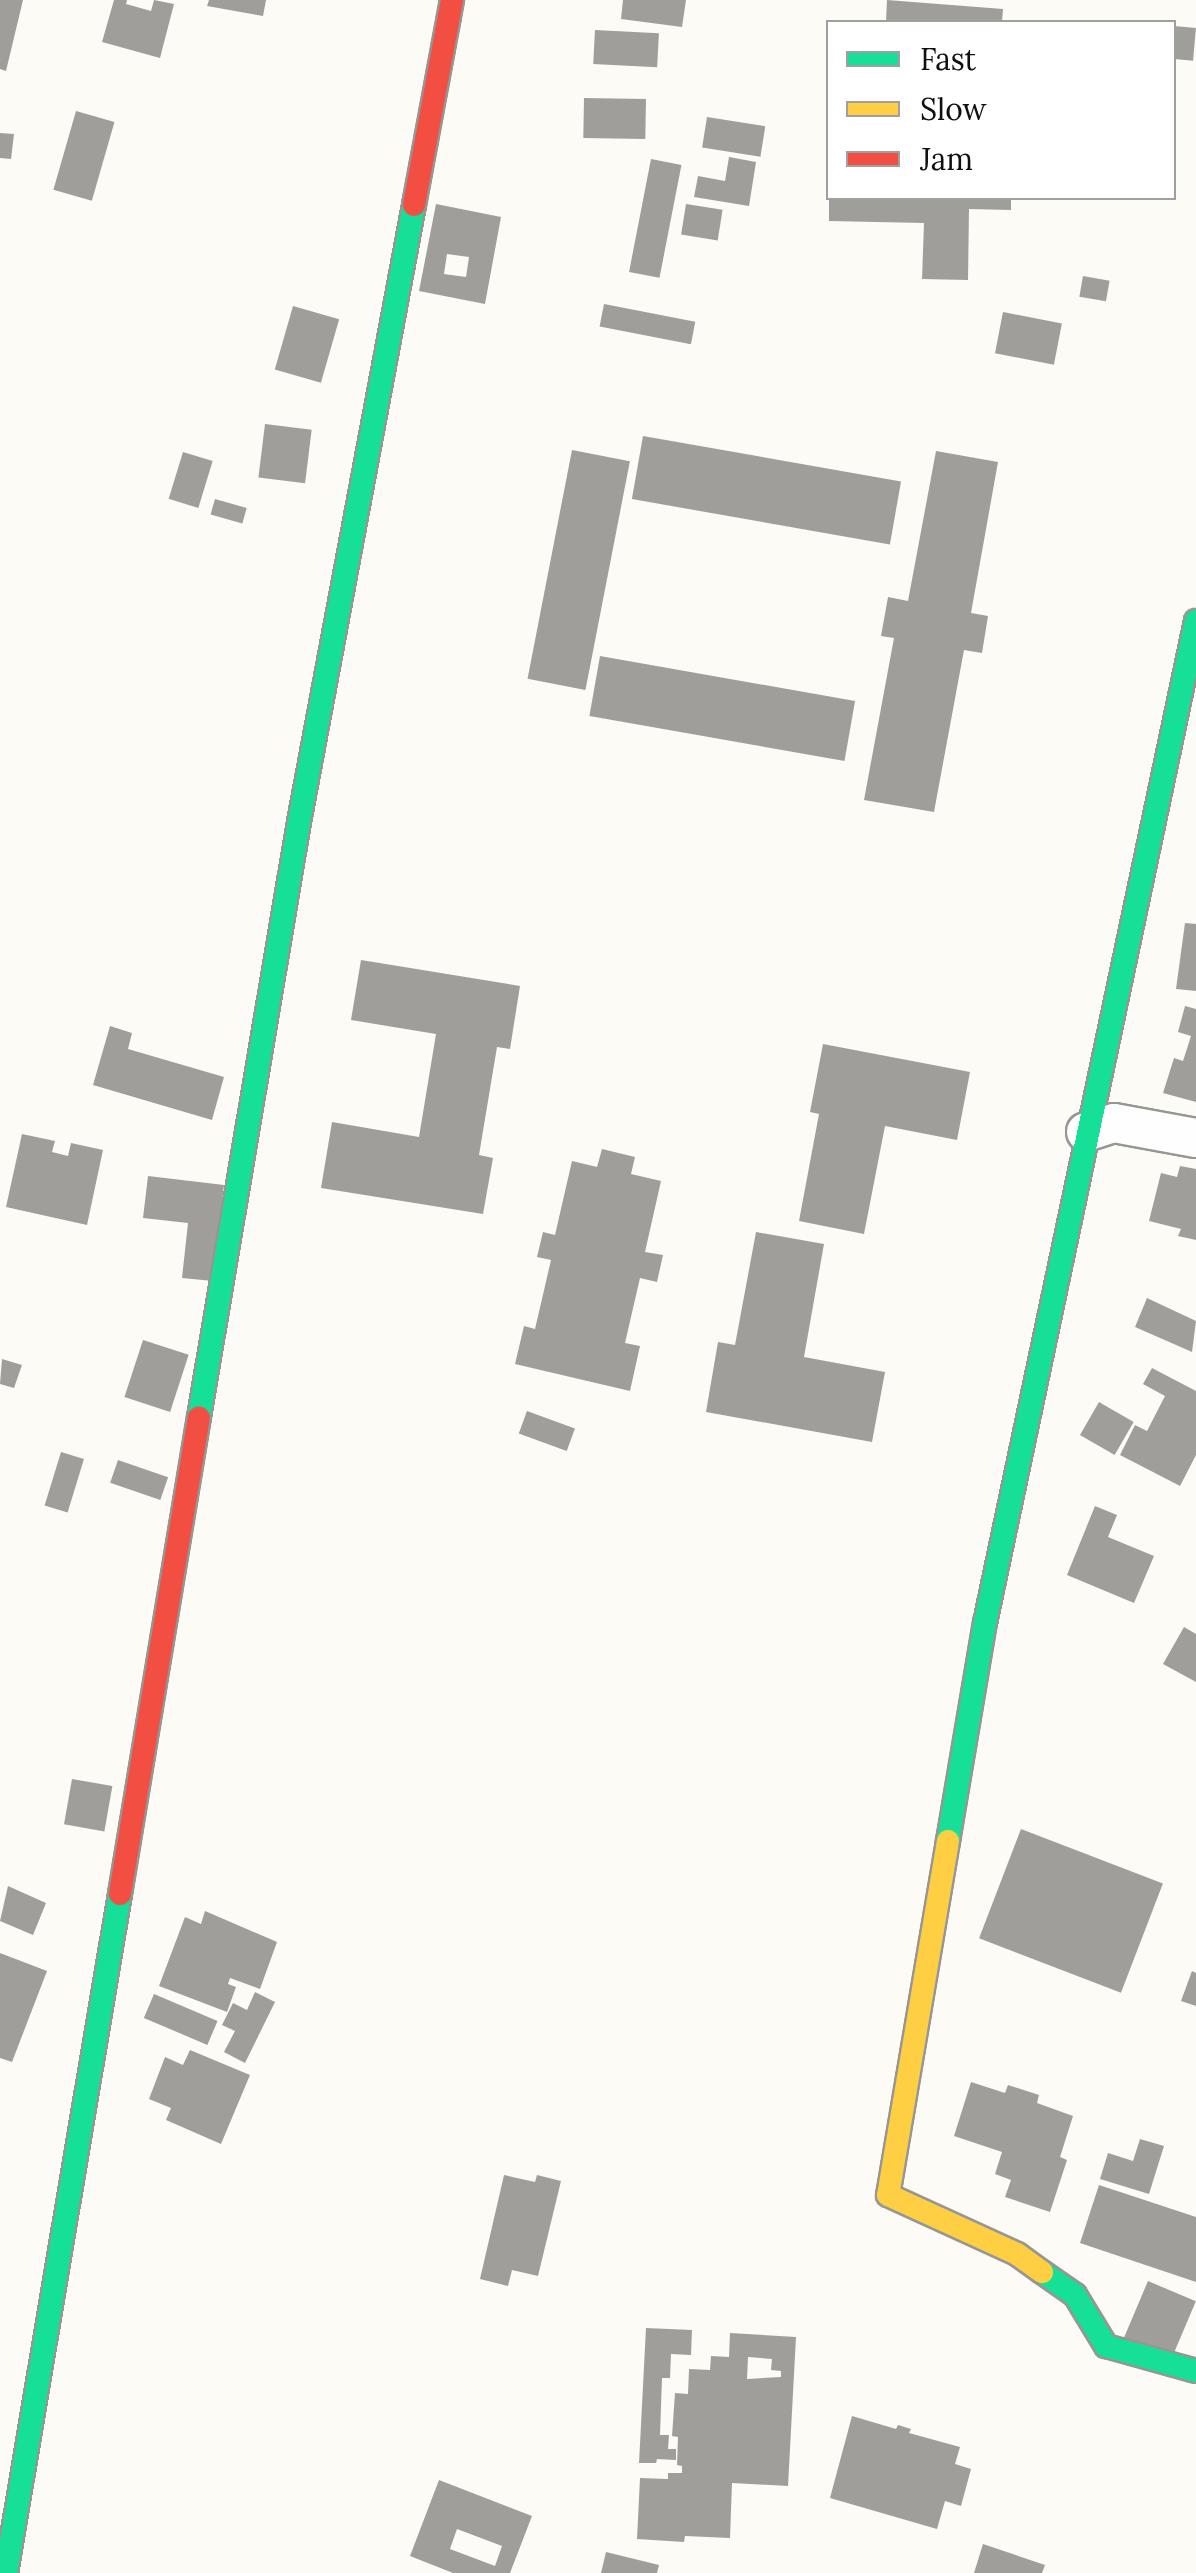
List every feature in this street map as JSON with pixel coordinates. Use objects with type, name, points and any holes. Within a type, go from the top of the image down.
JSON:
[{"type":"street","points":[[6,2573],[299,822],[452,0]]},
{"type":"street","points":[[1196,621],[985,1623],[888,2195],[1017,2254],[1075,2295],[1106,2346],[1196,2371]]},
{"type":"street","points":[[1086,1132],[1114,1123],[1196,1138]]},
{"type":"building","points":[[0,0],[23,0],[6,71],[0,69]]},
{"type":"building","points":[[114,0],[127,0],[126,4],[151,11],[154,0],[174,4],[160,58],[102,42]]},
{"type":"building","points":[[209,0],[266,0],[263,16],[207,6]]},
{"type":"building","points":[[623,0],[686,0],[682,27],[621,19]]},
{"type":"building","points":[[887,0],[1003,9],[1002,20],[886,20]]},
{"type":"building","points":[[1176,26],[1196,28],[1193,61],[1176,59]]},
{"type":"building","points":[[595,30],[659,33],[657,67],[593,64]]},
{"type":"building","points":[[584,98],[646,99],[645,139],[583,138]]},
{"type":"building","points":[[76,111],[114,122],[92,201],[53,190]]},
{"type":"building","points":[[707,117],[765,126],[760,157],[702,148]]},
{"type":"building","points":[[0,133],[14,134],[11,159],[0,158]]},
{"type":"building","points":[[729,157],[756,162],[749,206],[694,197],[698,176],[725,181]]},
{"type":"building","points":[[651,159],[681,165],[659,278],[629,272]]},
{"type":"building","points":[[829,200],[1011,200],[1011,210],[969,209],[968,280],[922,279],[924,223],[829,221]]},
{"type":"building","points":[[436,204],[501,217],[485,304],[419,291]],"holes":[[[447,254],[469,257],[466,277],[444,274]]]},
{"type":"building","points":[[686,204],[723,210],[718,240],[681,235]]},
{"type":"building","points":[[1083,276],[1110,281],[1106,301],[1079,297]]},
{"type":"building","points":[[604,304],[695,322],[691,344],[600,327]]},
{"type":"building","points":[[293,306],[339,319],[321,383],[275,369]]},
{"type":"building","points":[[1003,312],[1062,323],[1054,365],[995,353]]},
{"type":"building","points":[[265,424],[312,430],[305,483],[258,478]]},
{"type":"building","points":[[643,436],[901,481],[890,545],[632,499]]},
{"type":"building","points":[[572,450],[630,461],[585,690],[528,679]]},
{"type":"building","points":[[936,451],[998,462],[971,613],[988,616],[982,653],[964,650],[934,812],[864,800],[894,638],[881,636],[888,597],[908,601]]},
{"type":"building","points":[[183,452],[213,461],[198,508],[169,499]]},
{"type":"building","points":[[215,499],[247,508],[242,523],[211,514]]},
{"type":"building","points":[[600,656],[855,701],[844,761],[589,716]]},
{"type":"building","points":[[1185,923],[1196,924],[1196,991],[1176,989]]},
{"type":"building","points":[[361,960],[520,986],[510,1049],[497,1047],[479,1155],[493,1158],[483,1214],[321,1188],[332,1122],[419,1137],[436,1034],[351,1020]]},
{"type":"building","points":[[1185,1006],[1196,1009],[1196,1102],[1163,1093],[1174,1058],[1183,1061],[1191,1036],[1178,1032]]},
{"type":"building","points":[[110,1026],[132,1033],[128,1049],[224,1077],[212,1120],[93,1085]]},
{"type":"building","points":[[823,1044],[970,1072],[957,1140],[885,1126],[864,1234],[799,1221],[819,1114],[810,1112]]},
{"type":"building","points":[[22,1134],[55,1141],[52,1152],[68,1156],[71,1143],[103,1150],[87,1225],[6,1207]]},
{"type":"building","points":[[602,1149],[635,1157],[631,1174],[661,1181],[645,1252],[663,1255],[657,1282],[640,1278],[625,1343],[640,1346],[630,1391],[515,1364],[524,1326],[535,1329],[551,1260],[537,1257],[543,1232],[555,1235],[572,1161],[597,1167]]},
{"type":"building","points":[[1180,1166],[1196,1169],[1196,1240],[1178,1236],[1181,1229],[1149,1221],[1161,1173],[1177,1177]]},
{"type":"building","points":[[148,1176],[224,1185],[213,1281],[182,1278],[188,1223],[143,1218]]},
{"type":"building","points":[[756,1232],[824,1244],[804,1357],[885,1372],[872,1442],[706,1412],[718,1342],[735,1345]]},
{"type":"building","points":[[1147,1298],[1196,1321],[1192,1352],[1135,1327]]},
{"type":"building","points":[[143,1340],[189,1355],[170,1412],[124,1397]]},
{"type":"building","points":[[2,1359],[22,1365],[14,1388],[0,1384]]},
{"type":"building","points":[[1152,1368],[1196,1391],[1196,1455],[1180,1486],[1120,1455],[1135,1425],[1147,1431],[1165,1396],[1143,1384]]},
{"type":"building","points":[[1099,1402],[1134,1422],[1115,1455],[1080,1435]]},
{"type":"building","points":[[527,1411],[575,1428],[567,1451],[519,1434]]},
{"type":"building","points":[[61,1452],[84,1459],[68,1513],[45,1506]]},
{"type":"building","points":[[118,1460],[168,1477],[160,1500],[110,1483]]},
{"type":"building","points":[[1095,1506],[1117,1515],[1108,1537],[1154,1556],[1134,1603],[1067,1575]]},
{"type":"building","points":[[1184,1627],[1196,1634],[1196,1682],[1163,1664]]},
{"type":"building","points":[[72,1779],[112,1786],[104,1831],[64,1824]]},
{"type":"building","points":[[1021,1829],[1163,1883],[1121,1993],[979,1938]]},
{"type":"building","points":[[8,1886],[46,1903],[33,1935],[0,1921]]},
{"type":"building","points":[[205,1911],[277,1942],[260,1989],[230,1978],[228,1984],[236,1987],[227,2012],[159,1986],[185,1917],[201,1924]]},
{"type":"building","points":[[0,1953],[47,1971],[12,2062],[0,2058]]},
{"type":"building","points":[[1192,1971],[1196,1973],[1196,2006],[1181,2001]]},
{"type":"building","points":[[255,1992],[275,2002],[245,2063],[224,2052],[235,2031],[222,2025],[233,2003],[247,2010]]},
{"type":"building","points":[[154,1994],[218,2021],[207,2045],[144,2018]]},
{"type":"building","points":[[190,2050],[250,2075],[221,2144],[166,2120],[171,2108],[149,2099],[165,2057],[183,2065]]},
{"type":"building","points":[[971,2082],[1005,2093],[1008,2085],[1039,2095],[1037,2103],[1073,2116],[1060,2157],[1067,2160],[1050,2212],[1005,2197],[1011,2180],[995,2174],[1002,2152],[954,2136]]},
{"type":"building","points":[[1140,2139],[1164,2146],[1149,2194],[1100,2179],[1108,2153],[1133,2161]]},
{"type":"building","points":[[504,2175],[535,2182],[537,2175],[561,2181],[538,2276],[512,2270],[508,2286],[480,2279]]},
{"type":"building","points":[[1099,2185],[1196,2217],[1196,2282],[1080,2243]]},
{"type":"building","points":[[1148,2281],[1196,2301],[1171,2360],[1123,2340]]},
{"type":"building","points":[[646,2328],[692,2330],[691,2355],[671,2354],[670,2378],[662,2378],[660,2435],[669,2435],[668,2449],[676,2449],[676,2460],[657,2459],[656,2463],[639,2463]]},
{"type":"building","points":[[730,2333],[796,2337],[788,2486],[732,2483],[730,2538],[685,2536],[684,2542],[637,2539],[640,2478],[668,2479],[668,2473],[682,2473],[682,2466],[677,2465],[678,2437],[672,2436],[675,2393],[688,2394],[689,2369],[710,2370],[711,2356],[729,2357]],"holes":[[[748,2357],[772,2359],[771,2370],[781,2371],[781,2377],[747,2379]]]},
{"type":"building","points":[[852,2416],[896,2429],[898,2425],[911,2429],[909,2433],[960,2447],[955,2464],[971,2469],[961,2506],[945,2501],[937,2529],[830,2498]]},
{"type":"building","points":[[439,2480],[532,2516],[510,2573],[453,2573],[410,2556]],"holes":[[[457,2529],[502,2546],[495,2566],[450,2549]]]},
{"type":"building","points":[[983,2544],[1045,2565],[1042,2573],[974,2573]]},
{"type":"building","points":[[606,2552],[659,2565],[657,2573],[601,2573]]},
{"type":"traffic: fast","points":[[199,1417],[299,822],[414,205]]},
{"type":"traffic: fast","points":[[948,1841],[985,1623],[1196,621]]},
{"type":"traffic: fast","points":[[6,2573],[120,1894]]},
{"type":"traffic: fast","points":[[1042,2272],[1075,2295],[1106,2346],[1196,2371]]},
{"type":"traffic: slow","points":[[948,1841],[888,2195],[1017,2254],[1042,2272]]},
{"type":"traffic: jam","points":[[414,205],[452,0]]},
{"type":"traffic: jam","points":[[120,1894],[199,1417]]}]
